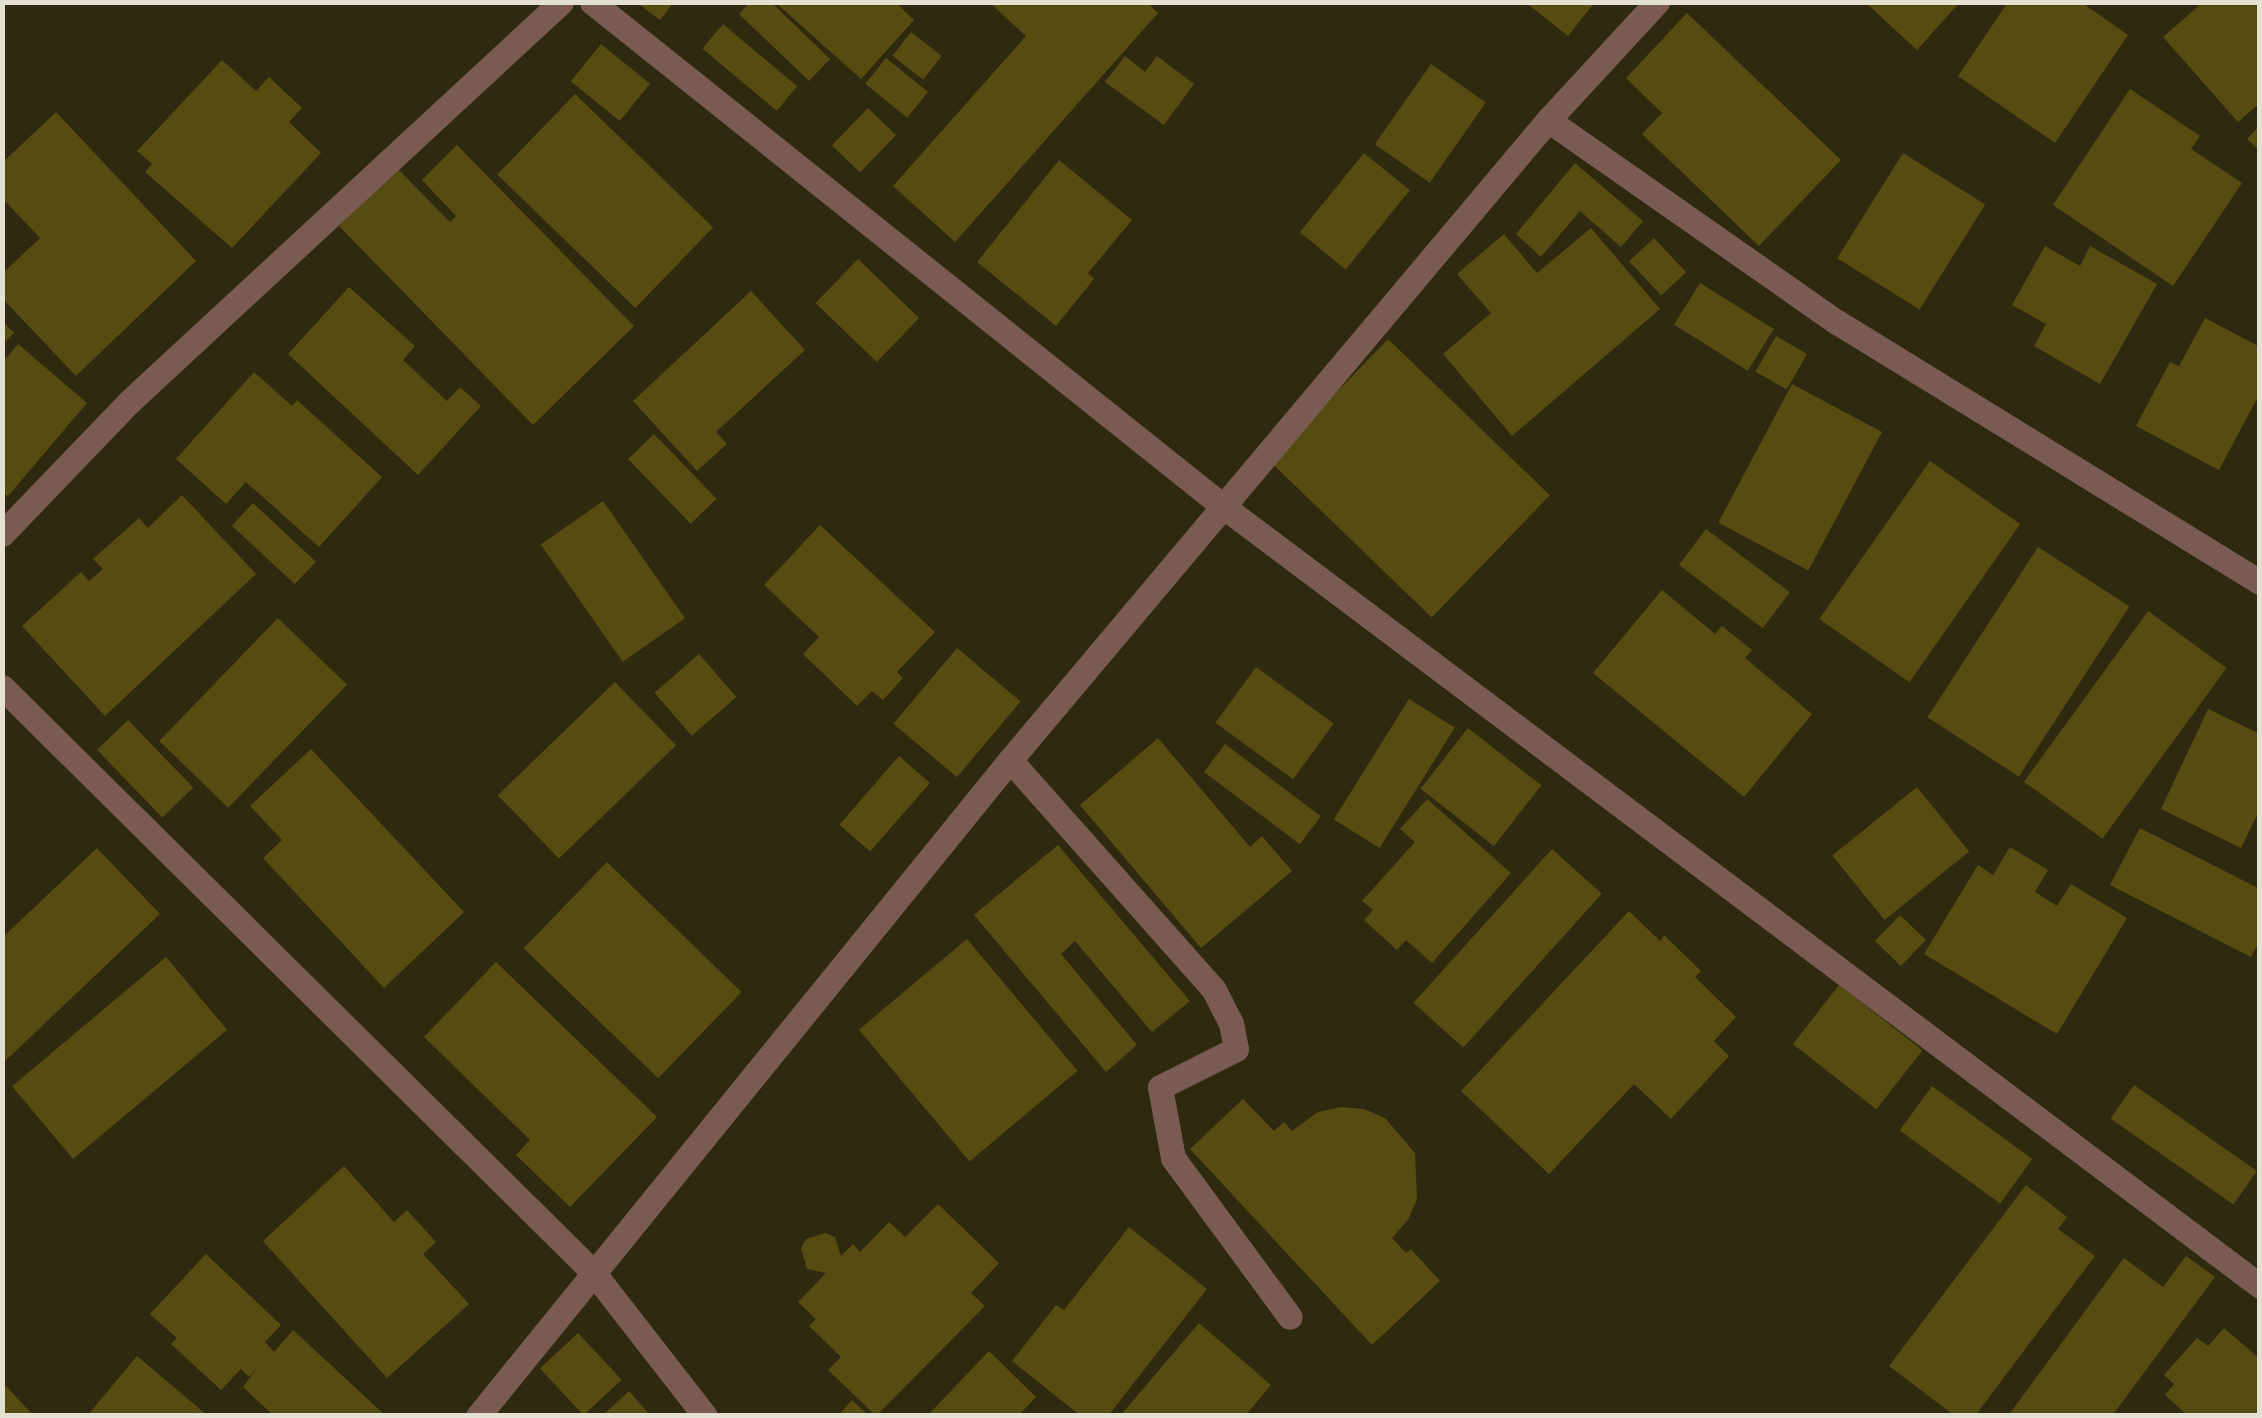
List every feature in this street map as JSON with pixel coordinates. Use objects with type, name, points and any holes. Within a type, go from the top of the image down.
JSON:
[{"type":"street","points":[[2,534],[130,401],[562,2]]},
{"type":"street","points":[[592,2],[1224,507],[2260,1286]]},
{"type":"street","points":[[478,1416],[1010,760],[1548,120],[1657,2]]},
{"type":"street","points":[[1548,120],[1837,322],[2260,582]]},
{"type":"street","points":[[2,687],[592,1272],[705,1416]]},
{"type":"street","points":[[1010,760],[1214,990],[1232,1023],[1236,1049],[1160,1087],[1173,1158],[1290,1317]]},
{"type":"building","points":[[636,2],[674,2],[660,20]]},
{"type":"building","points":[[750,2],[771,2],[830,59],[809,81],[739,14]]},
{"type":"building","points":[[775,2],[895,2],[914,20],[861,79]]},
{"type":"building","points":[[989,2],[1146,2],[1158,13],[955,242],[893,186],[1026,36]]},
{"type":"building","points":[[1525,2],[1595,2],[1568,36]]},
{"type":"building","points":[[1865,2],[1960,2],[1917,50]]},
{"type":"building","points":[[2008,2],[2081,2],[2128,35],[2055,143],[1958,76]]},
{"type":"building","points":[[2203,2],[2260,2],[2260,103],[2238,122],[2163,37]]},
{"type":"building","points":[[1687,13],[1841,160],[1759,246],[1642,134],[1662,113],[1626,78]]},
{"type":"building","points":[[723,24],[797,86],[777,111],[702,49]]},
{"type":"building","points":[[911,32],[942,56],[923,80],[893,56]]},
{"type":"building","points":[[601,44],[650,84],[620,121],[571,81]]},
{"type":"building","points":[[1125,56],[1145,72],[1157,56],[1194,84],[1164,125],[1105,82]]},
{"type":"building","points":[[886,58],[928,92],[907,118],[865,84]]},
{"type":"building","points":[[222,60],[256,91],[269,77],[302,108],[289,122],[321,153],[232,248],[145,172],[152,164],[137,151]]},
{"type":"building","points":[[1431,64],[1486,102],[1430,183],[1375,144]]},
{"type":"building","points":[[2130,89],[2200,136],[2191,149],[2242,183],[2173,286],[2053,205]]},
{"type":"building","points":[[575,94],[713,227],[635,308],[497,175]]},
{"type":"building","points":[[868,108],[896,135],[860,172],[832,145]]},
{"type":"building","points":[[56,112],[196,261],[76,376],[2,298],[2,274],[40,238],[2,198],[2,163]]},
{"type":"building","points":[[2260,125],[2260,151],[2247,139]]},
{"type":"building","points":[[457,145],[634,326],[533,425],[339,226],[398,169],[450,222],[456,216],[422,180]]},
{"type":"building","points":[[1364,153],[1410,190],[1346,269],[1300,232]]},
{"type":"building","points":[[1903,153],[1985,204],[1920,310],[1837,258]]},
{"type":"building","points":[[1059,160],[1132,220],[1088,273],[1094,279],[1056,326],[977,262]]},
{"type":"building","points":[[1575,163],[1643,221],[1621,247],[1580,211],[1541,257],[1516,234]]},
{"type":"building","points":[[1591,228],[1660,309],[1512,436],[1443,354],[1491,313],[1457,274],[1504,234],[1537,273]]},
{"type":"building","points":[[1654,238],[1686,272],[1661,296],[1629,261]]},
{"type":"building","points":[[2045,246],[2080,266],[2090,246],[2157,284],[2100,384],[2034,346],[2046,324],[2012,305]]},
{"type":"building","points":[[858,259],[919,318],[877,362],[816,303]]},
{"type":"building","points":[[1700,283],[1774,329],[1748,371],[1674,325]]},
{"type":"building","points":[[349,287],[415,346],[403,360],[447,401],[460,387],[481,406],[418,475],[288,354]]},
{"type":"building","points":[[751,291],[805,350],[716,432],[727,444],[697,471],[633,401]]},
{"type":"building","points":[[2205,318],[2260,347],[2260,393],[2219,470],[2136,426],[2170,362],[2179,366]]},
{"type":"building","points":[[2,321],[14,333],[2,345]]},
{"type":"building","points":[[1776,336],[1807,354],[1787,390],[1756,372]]},
{"type":"building","points":[[1388,339],[1550,495],[1432,618],[1270,461]]},
{"type":"building","points":[[18,344],[87,403],[8,496],[2,492],[2,363]]},
{"type":"building","points":[[254,372],[292,406],[297,400],[382,477],[319,547],[246,482],[226,504],[176,459]]},
{"type":"building","points":[[1792,384],[1882,432],[1808,571],[1718,523]]},
{"type":"building","points":[[654,434],[717,499],[691,524],[628,459]]},
{"type":"building","points":[[1930,461],[2020,524],[1909,682],[1819,619]]},
{"type":"building","points":[[182,495],[256,574],[105,716],[22,626],[81,572],[89,581],[103,569],[93,559],[139,518],[148,528]]},
{"type":"building","points":[[603,501],[685,618],[623,662],[541,545]]},
{"type":"building","points":[[253,503],[316,562],[295,584],[232,526]]},
{"type":"building","points":[[820,525],[935,632],[897,672],[903,678],[883,700],[872,691],[857,706],[803,654],[819,637],[764,585]]},
{"type":"building","points":[[1706,529],[1790,592],[1763,628],[1679,565]]},
{"type":"building","points":[[2038,547],[2129,606],[2019,777],[1927,717]]},
{"type":"building","points":[[1662,590],[1715,634],[1722,626],[1752,650],[1745,658],[1812,714],[1744,797],[1593,673]]},
{"type":"building","points":[[2148,611],[2226,668],[2102,839],[2024,782]]},
{"type":"building","points":[[278,618],[347,685],[228,808],[159,741]]},
{"type":"building","points":[[957,648],[1021,701],[957,777],[893,724]]},
{"type":"building","points":[[699,654],[736,697],[692,736],[654,693]]},
{"type":"building","points":[[1256,667],[1334,723],[1293,779],[1215,723]]},
{"type":"building","points":[[615,682],[676,745],[559,859],[498,795]]},
{"type":"building","points":[[1409,699],[1455,728],[1380,848],[1334,819]]},
{"type":"building","points":[[2208,709],[2260,734],[2260,809],[2241,848],[2161,809]]},
{"type":"building","points":[[128,720],[193,788],[162,817],[97,750]]},
{"type":"building","points":[[1468,728],[1541,785],[1494,846],[1421,789]]},
{"type":"building","points":[[1158,738],[1250,847],[1262,836],[1292,871],[1201,948],[1080,805]]},
{"type":"building","points":[[1225,744],[1321,816],[1300,844],[1204,772]]},
{"type":"building","points":[[311,749],[464,912],[384,988],[263,858],[282,840],[250,806]]},
{"type":"building","points":[[899,756],[930,783],[870,852],[839,825]]},
{"type":"building","points":[[1917,787],[1969,852],[1885,920],[1832,856]]},
{"type":"building","points":[[1427,799],[1511,873],[1432,963],[1406,940],[1397,950],[1364,920],[1373,910],[1362,901],[1415,842],[1400,829]]},
{"type":"building","points":[[2140,828],[2260,889],[2260,940],[2251,957],[2110,885]]},
{"type":"building","points":[[1058,845],[1190,1001],[1152,1032],[1075,941],[1061,954],[1137,1045],[1106,1072],[974,915]]},
{"type":"building","points":[[2010,847],[2048,870],[2035,892],[2057,906],[2071,884],[2127,918],[2057,1034],[1924,954],[1978,865],[1993,875]]},
{"type":"building","points":[[97,848],[160,914],[2,1064],[2,938]]},
{"type":"building","points":[[1552,849],[1602,894],[1463,1048],[1413,1003]]},
{"type":"building","points":[[607,862],[742,992],[658,1078],[524,948]]},
{"type":"building","points":[[1629,911],[1660,941],[1664,935],[1701,971],[1695,977],[1736,1017],[1714,1041],[1729,1056],[1671,1119],[1634,1084],[1549,1174],[1461,1091]]},
{"type":"building","points":[[1900,915],[1926,940],[1901,966],[1875,941]]},
{"type":"building","points":[[967,939],[1078,1071],[970,1161],[859,1030]]},
{"type":"building","points":[[166,957],[227,1030],[73,1159],[12,1086]]},
{"type":"building","points":[[496,962],[657,1117],[570,1207],[516,1155],[530,1140],[424,1037]]},
{"type":"building","points":[[1839,985],[1923,1050],[1876,1109],[1793,1044]]},
{"type":"building","points":[[2134,1085],[2257,1171],[2233,1205],[2110,1119]]},
{"type":"building","points":[[1932,1086],[2032,1159],[2000,1203],[1900,1130]]},
{"type":"building","points":[[1243,1099],[1274,1131],[1284,1122],[1292,1131],[1318,1112],[1341,1107],[1364,1109],[1385,1118],[1415,1153],[1417,1199],[1408,1220],[1392,1238],[1406,1253],[1411,1249],[1440,1281],[1372,1345],[1190,1149]]},
{"type":"building","points":[[344,1166],[394,1222],[407,1210],[436,1242],[423,1254],[469,1304],[387,1378],[263,1241]]},
{"type":"building","points":[[2026,1185],[2067,1217],[2058,1229],[2095,1256],[1975,1416],[1955,1416],[1889,1366]]},
{"type":"building","points":[[938,1204],[999,1263],[971,1293],[985,1306],[876,1416],[828,1370],[841,1357],[809,1326],[816,1319],[798,1302],[826,1273],[807,1269],[801,1248],[806,1239],[825,1233],[835,1237],[841,1256],[853,1244],[860,1252],[889,1222],[905,1237]]},
{"type":"building","points":[[1129,1227],[1207,1289],[1108,1416],[1081,1416],[1012,1361],[1056,1305],[1064,1310]]},
{"type":"building","points":[[206,1254],[281,1325],[265,1342],[274,1352],[293,1330],[386,1416],[274,1416],[243,1387],[258,1367],[249,1377],[241,1369],[221,1390],[171,1344],[177,1338],[150,1314]]},
{"type":"building","points":[[2186,1256],[2215,1277],[2112,1416],[2008,1416],[2124,1258],[2163,1287]]},
{"type":"building","points":[[1199,1323],[1271,1385],[1245,1416],[1120,1416]]},
{"type":"building","points":[[2224,1328],[2260,1359],[2260,1416],[2188,1416],[2165,1395],[2174,1384],[2164,1375],[2197,1338],[2208,1346]]},
{"type":"building","points":[[578,1333],[622,1380],[584,1415],[540,1368]]},
{"type":"building","points":[[989,1351],[1036,1397],[1018,1416],[927,1416]]},
{"type":"building","points":[[137,1356],[208,1416],[87,1416]]},
{"type":"building","points":[[2,1382],[34,1416],[2,1416]]},
{"type":"building","points":[[629,1391],[651,1416],[602,1416]]},
{"type":"building","points":[[852,1400],[869,1416],[838,1416]]}]
